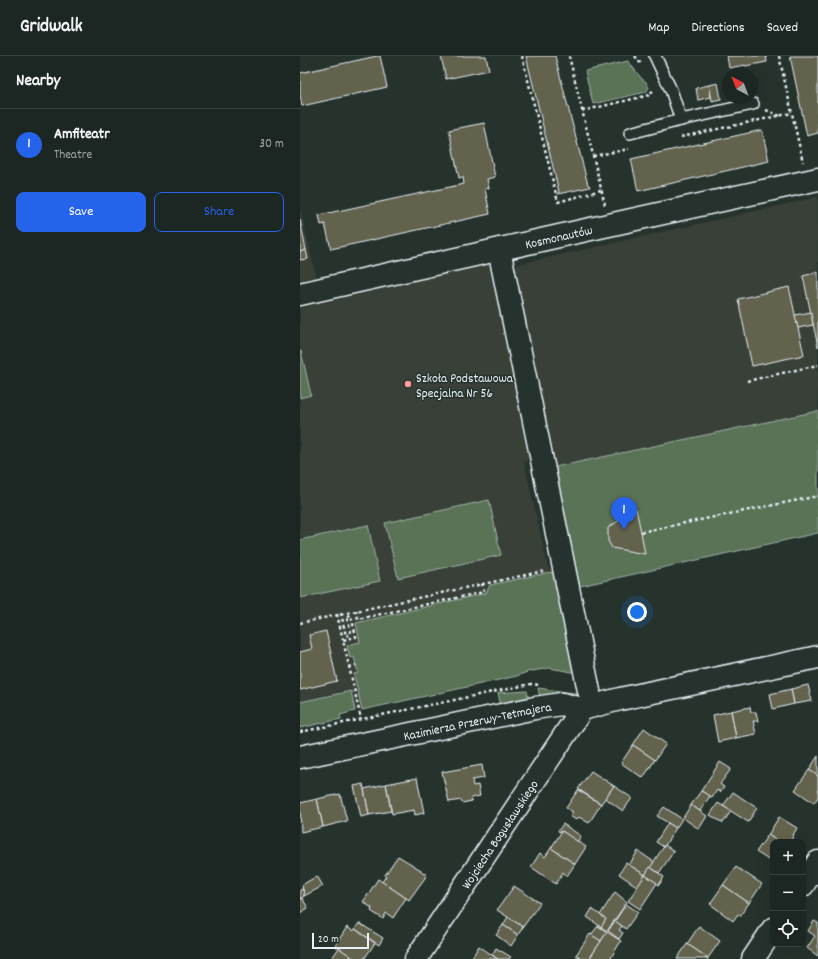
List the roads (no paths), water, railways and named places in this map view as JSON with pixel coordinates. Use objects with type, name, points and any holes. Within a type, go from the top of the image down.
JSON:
[{"type":"street","name":"Kosmonautów","points":[[300,294],[818,179]]},
{"type":"street","points":[[499,249],[585,700]]},
{"type":"street","name":"Kazimierza Przerwy-Tetmajera","points":[[300,757],[535,708],[585,700],[620,699],[818,656]]},
{"type":"street","name":"Wojciecha Bogusławskiego","points":[[416,959],[585,700]]},
{"type":"street","points":[[806,880],[818,862]]},
{"type":"street","points":[[753,959],[770,934]]},
{"type":"lane","points":[[655,56],[671,90],[681,120]]},
{"type":"lane","points":[[630,132],[753,104]]},
{"type":"place","name":"Szkoła Podstawowa Specjalna Nr 56","points":[[408,384]]},
{"type":"place","name":"Amfiteatr","points":[[624,530]]}]
